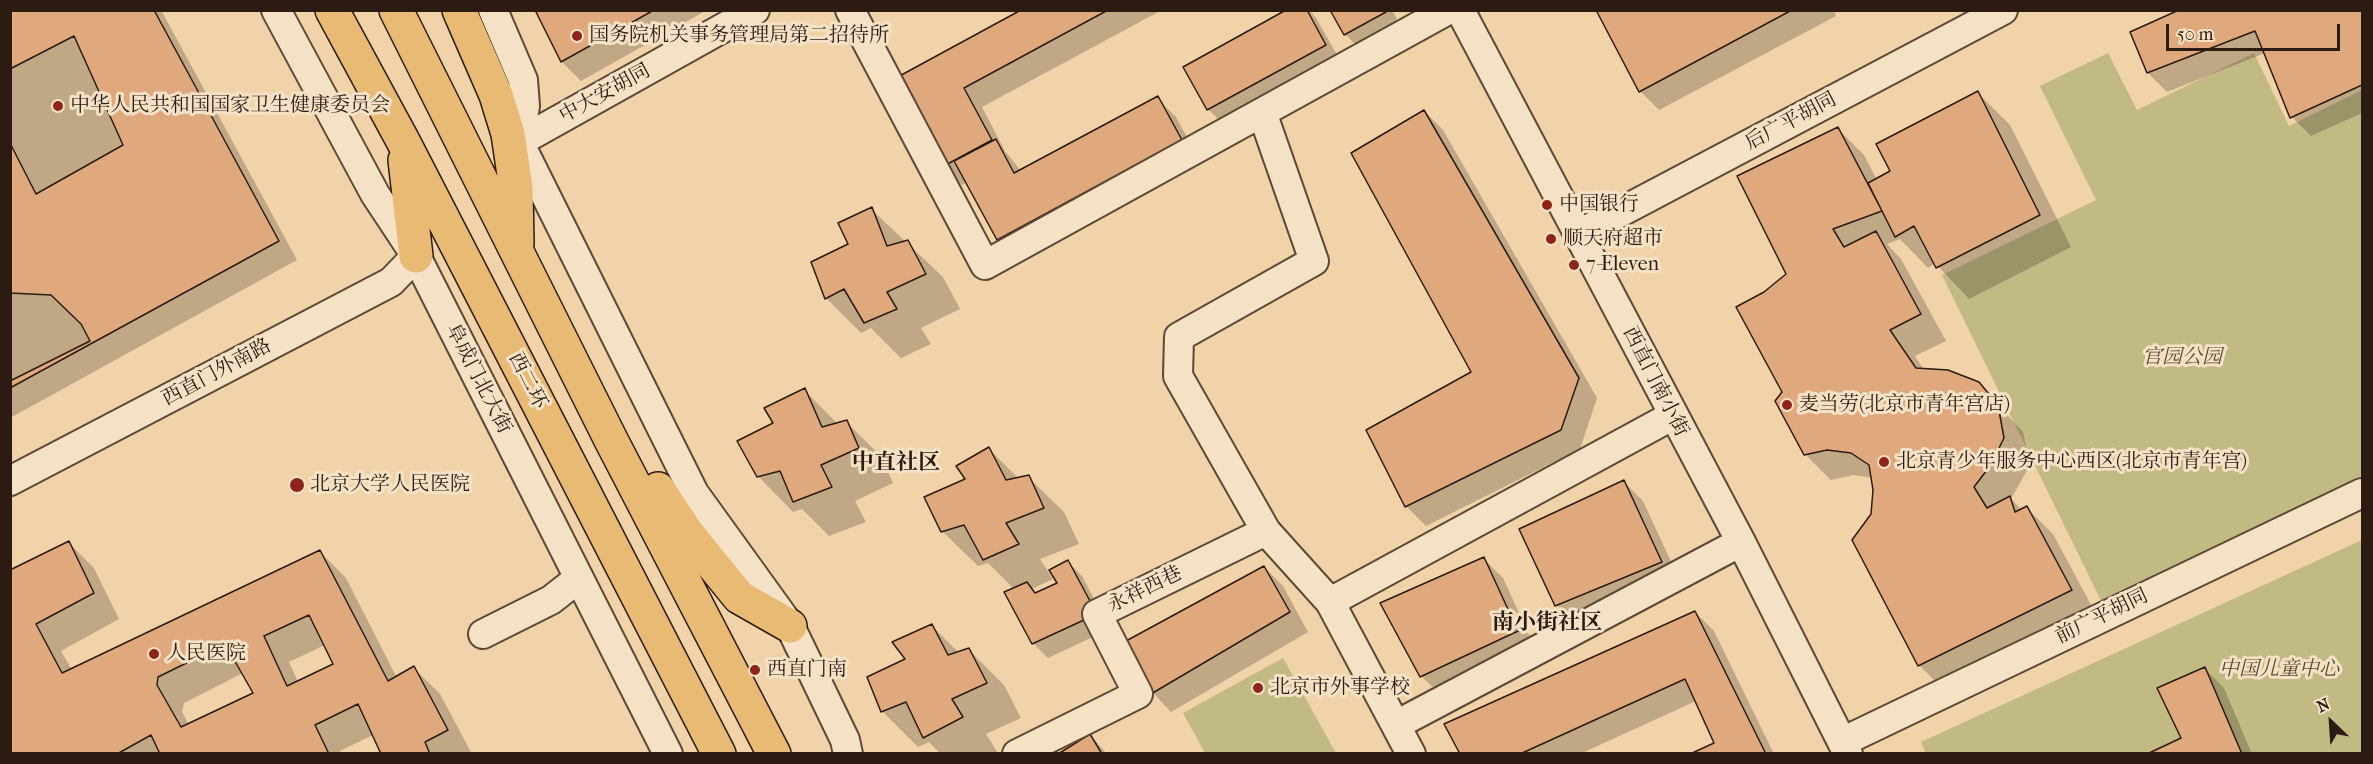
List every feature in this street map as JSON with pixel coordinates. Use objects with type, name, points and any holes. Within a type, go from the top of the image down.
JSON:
[{"type":"highway","name":"西二环","points":[[332,10],[403,141],[719,753]]},
{"type":"highway","points":[[396,10],[611,440],[774,753]]},
{"type":"highway","points":[[459,10],[496,95],[516,154],[517,242],[523,262]]},
{"type":"highway","points":[[403,141],[416,256]]},
{"type":"highway","points":[[611,440],[654,484],[687,533],[739,597],[789,626]]},
{"type":"street","name":"阜成门北大街","points":[[276,10],[375,194],[416,256],[668,753]]},
{"type":"street","points":[[493,10],[523,80],[525,106],[516,154],[694,493],[789,626],[845,740],[848,753]]},
{"type":"street","name":"中大安胡同","points":[[516,154],[755,10]]},
{"type":"street","points":[[850,10],[985,266],[1263,115],[1448,10]]},
{"type":"street","name":"西直门南小街","points":[[1460,10],[1579,234],[1672,416],[1741,542],[1845,748]]},
{"type":"street","name":"后广平胡同","points":[[1579,234],[2003,10]]},
{"type":"street","points":[[1263,115],[1314,261],[1179,337],[1178,376],[1266,531],[1330,602],[1412,753]]},
{"type":"street","name":"西直门外南路","points":[[10,481],[152,416],[391,282],[416,256]]},
{"type":"street","points":[[1330,602],[1672,416]]},
{"type":"street","name":"前广平胡同","points":[[1845,748],[2362,493]]},
{"type":"street","name":"永祥西巷","points":[[1017,753],[1138,694],[1097,614],[1266,531]]},
{"type":"street","points":[[1396,725],[1741,542]]},
{"type":"street","points":[[483,634],[551,600],[579,578]]},
{"type":"green space","name":"官园公园","points":[[2108,53],[2137,110],[2254,53],[2289,126],[2362,90],[2362,489],[2107,613],[1942,275],[2096,200],[2040,86]]},
{"type":"green space","name":"中国儿童中心","points":[[2362,540],[2362,753],[1926,754],[1921,742]]},
{"type":"green space","points":[[1283,658],[1336,753],[1205,753],[1183,713]]},
{"type":"building","points":[[10,10],[154,10],[279,241],[10,388]]},
{"type":"building","name":"国务院机关事务管理局第二招待所","points":[[535,10],[654,10],[561,62]]},
{"type":"building","points":[[1021,10],[1108,10],[964,88],[992,140],[942,167],[894,79]]},
{"type":"building","points":[[1286,10],[1307,10],[1326,45],[1207,110],[1183,67]]},
{"type":"building","points":[[1330,10],[1385,10],[1386,12],[1344,35]]},
{"type":"building","points":[[1596,10],[1792,10],[1639,92]]},
{"type":"building","points":[[2179,10],[2362,10],[2362,85],[2290,118],[2255,31],[2147,73],[2130,32]]},
{"type":"building","name":"中华人民共和国国家卫生健康委员会","points":[[74,36],[123,145],[36,194],[10,143],[10,69]]},
{"type":"building","points":[[1978,91],[2040,215],[1936,268],[1914,226],[1895,237],[1868,183],[1890,171],[1876,144]]},
{"type":"building","points":[[1158,96],[1182,140],[997,240],[954,161],[996,139],[1014,173]]},
{"type":"building","points":[[1424,110],[1579,378],[1561,430],[1405,507],[1366,430],[1471,372],[1351,153]]},
{"type":"building","points":[[1838,127],[1882,211],[1833,229],[1844,247],[1876,231],[1921,314],[1890,330],[1916,368],[1948,370],[1979,382],[1998,405],[2004,438],[1990,466],[1974,487],[1987,508],[2010,496],[2015,512],[2027,506],[2072,590],[1918,666],[1852,540],[1871,514],[1873,490],[1869,465],[1851,453],[1827,450],[1804,455],[1775,401],[1782,392],[1736,307],[1764,292],[1786,274],[1737,176]]},
{"type":"building","points":[[872,207],[887,246],[908,240],[926,274],[887,292],[897,309],[864,323],[844,289],[825,299],[811,262],[848,244],[838,223]]},
{"type":"building","points":[[10,293],[51,295],[81,324],[90,341],[10,381]]},
{"type":"building","points":[[805,388],[822,427],[847,420],[859,448],[821,465],[832,487],[793,502],[780,471],[757,477],[737,441],[773,423],[764,408]]},
{"type":"building","points":[[989,447],[1006,480],[1029,475],[1044,508],[1006,523],[1019,544],[983,560],[964,525],[941,532],[924,497],[965,479],[956,466]]},
{"type":"building","points":[[1624,480],[1662,562],[1555,606],[1519,529]]},
{"type":"building","name":"人民医院","points":[[69,541],[94,593],[36,624],[62,673],[320,550],[388,681],[414,666],[448,730],[425,742],[430,754],[381,754],[358,704],[315,725],[329,754],[160,754],[151,735],[117,754],[10,754],[10,570]],"holes":[[[309,615],[333,664],[287,686],[264,636]],[[225,644],[253,693],[181,727],[157,685],[158,677]]]},
{"type":"building","points":[[1484,557],[1518,631],[1420,677],[1380,603]]},
{"type":"building","points":[[1068,560],[1097,614],[1032,644],[1004,592],[1027,582],[1035,593],[1057,583],[1049,570]]},
{"type":"building","points":[[1264,566],[1290,612],[1151,694],[1126,641]]},
{"type":"building","points":[[1695,611],[1766,754],[1690,754],[1714,743],[1685,679],[1520,754],[1460,754],[1444,724]]},
{"type":"building","points":[[932,624],[948,655],[969,648],[987,683],[952,699],[963,717],[923,738],[906,702],[881,712],[867,677],[905,659],[892,642]]},
{"type":"building","points":[[2205,667],[2242,754],[2147,754],[2181,738],[2157,688]]},
{"type":"building","points":[[1090,734],[1102,754],[1058,754]]},
{"type":"place","name":"国务院机关事务管理局第二招待所","points":[[577,36]]},
{"type":"place","name":"中华人民共和国国家卫生健康委员会","points":[[58,106]]},
{"type":"place","name":"中国银行","points":[[1547,205]]},
{"type":"place","name":"顺天府超市","points":[[1551,239]]},
{"type":"place","name":"7-Eleven","points":[[1574,265]]},
{"type":"place","name":"麦当劳(北京市青年宫店)","points":[[1787,405]]},
{"type":"place","name":"北京青少年服务中心西区(北京市青年宫)","points":[[1884,462]]},
{"type":"place","name":"北京大学人民医院","points":[[297,485]]},
{"type":"place","name":"人民医院","points":[[154,654]]},
{"type":"place","name":"西直门南","points":[[755,670]]},
{"type":"place","name":"北京市外事学校","points":[[1258,688]]},
{"type":"district","name":"中直社区","points":[[896,464]]},
{"type":"district","name":"南小街社区","points":[[1547,624]]}]
